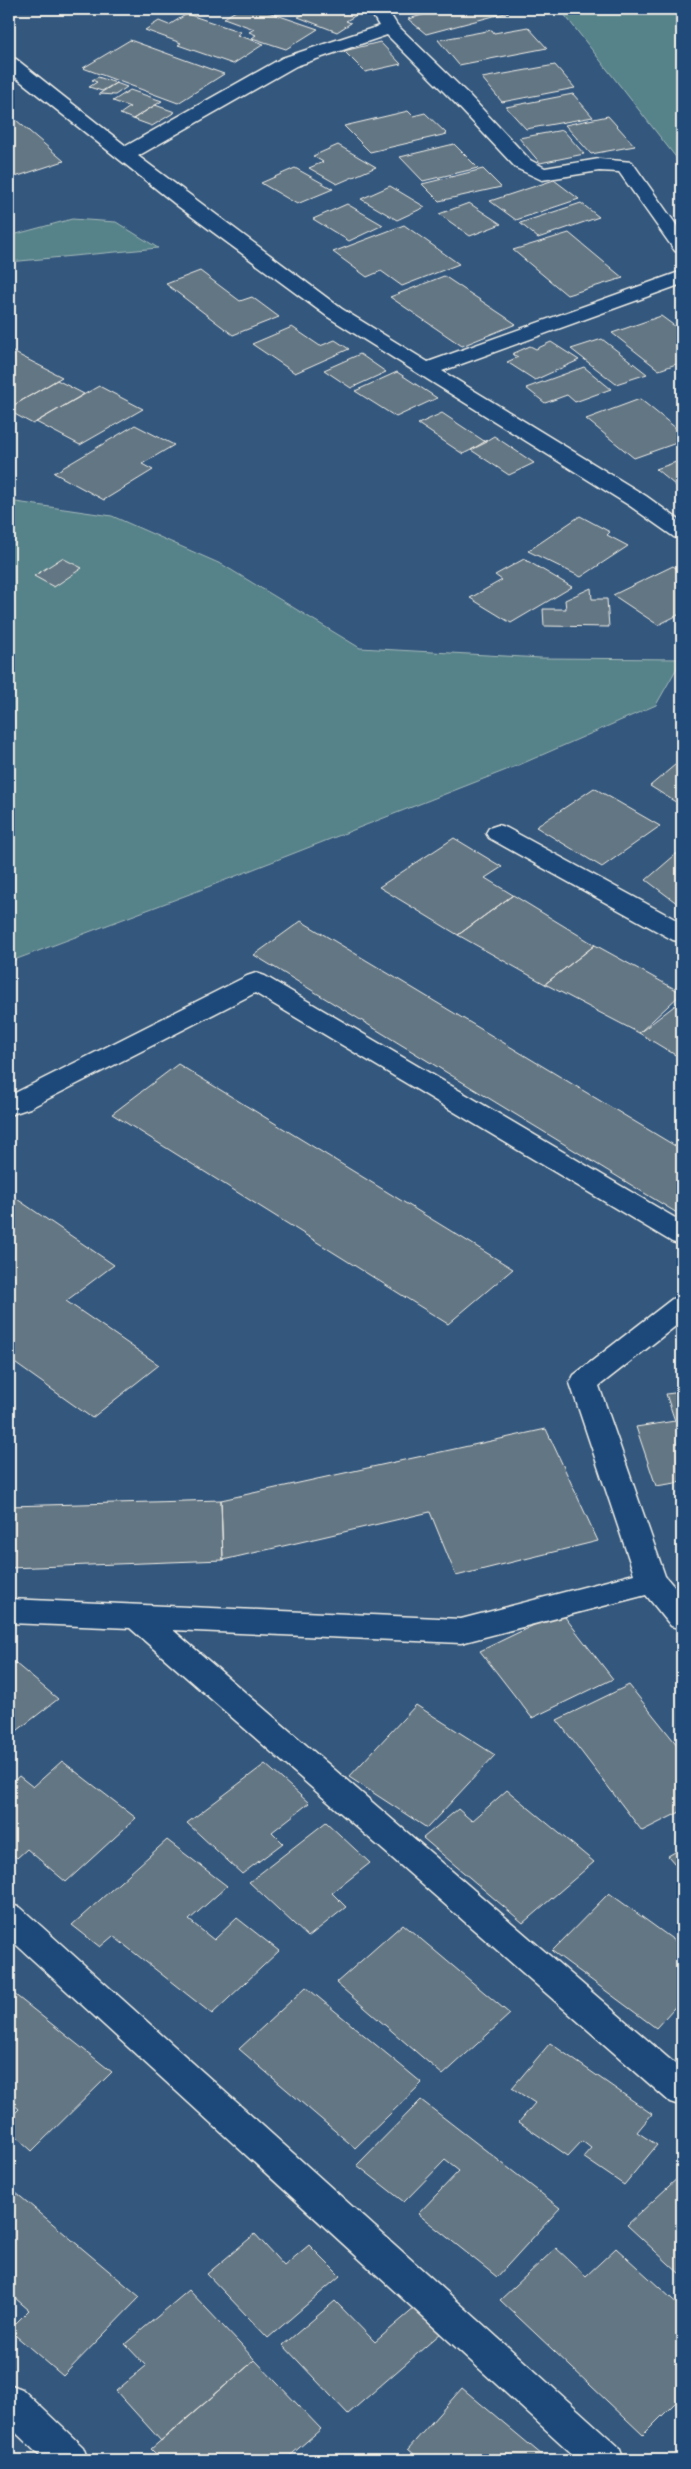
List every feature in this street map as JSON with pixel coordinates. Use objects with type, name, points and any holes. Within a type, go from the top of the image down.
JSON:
[{"type":"street","points":[[378,9],[390,28],[462,99],[523,164],[542,174],[598,165],[625,166],[682,247]]},
{"type":"street","points":[[125,155],[289,62],[390,28]]},
{"type":"street","points":[[9,63],[186,203],[335,313],[427,369],[682,532]]},
{"type":"street","points":[[427,369],[682,277]]},
{"type":"street","points":[[498,833],[682,934]]},
{"type":"street","points":[[9,1106],[22,1102],[256,982],[682,1234]]},
{"type":"street","points":[[682,1306],[584,1383],[652,1581],[682,1617]]},
{"type":"street","points":[[9,1610],[461,1631],[652,1581]]},
{"type":"street","points":[[136,1616],[682,2091]]},
{"type":"street","points":[[9,1918],[606,2460]]},
{"type":"street","points":[[9,2401],[70,2460]]},
{"type":"green space","points":[[560,9],[682,9],[682,165]]},
{"type":"green space","points":[[72,219],[116,222],[158,248],[9,262],[9,236]]},
{"type":"green space","points":[[9,501],[112,516],[223,565],[360,648],[541,658],[682,659],[656,705],[519,765],[195,892],[9,962]]},
{"type":"building","points":[[239,9],[259,9],[318,29],[286,49],[252,38],[256,35],[249,32],[254,29],[224,18]]},
{"type":"building","points":[[312,9],[365,10],[346,21],[351,23],[337,32],[298,17]]},
{"type":"building","points":[[419,9],[505,9],[509,12],[426,34],[408,19],[426,14]]},
{"type":"building","points":[[187,14],[241,32],[237,35],[264,44],[233,64],[178,45],[181,43],[145,30],[159,21],[169,25]]},
{"type":"building","points":[[528,27],[547,48],[459,65],[438,40],[492,30],[494,33]]},
{"type":"building","points":[[130,40],[224,74],[178,103],[83,68]]},
{"type":"building","points":[[380,42],[401,64],[365,72],[344,51]]},
{"type":"building","points":[[555,65],[575,88],[502,102],[482,78]]},
{"type":"building","points":[[98,77],[116,83],[102,91],[89,87],[97,82],[92,80]]},
{"type":"building","points":[[116,83],[127,87],[115,95],[99,94]]},
{"type":"building","points":[[130,90],[162,101],[133,119],[120,114],[130,107],[113,101]]},
{"type":"building","points":[[573,94],[593,117],[526,129],[506,107]]},
{"type":"building","points":[[155,105],[175,112],[152,126],[133,119]]},
{"type":"building","points":[[408,111],[413,116],[425,113],[447,134],[370,152],[344,126]]},
{"type":"building","points":[[9,114],[64,161],[9,179]]},
{"type":"building","points":[[608,116],[635,146],[591,154],[565,125]]},
{"type":"building","points":[[563,130],[584,154],[540,163],[519,138]]},
{"type":"building","points":[[454,144],[478,168],[423,181],[400,157]]},
{"type":"building","points":[[338,145],[376,167],[337,184],[309,168],[323,162],[313,156]]},
{"type":"building","points":[[295,168],[333,189],[297,204],[261,183]]},
{"type":"building","points":[[483,169],[501,187],[439,201],[422,184]]},
{"type":"building","points":[[554,180],[579,199],[516,220],[490,201]]},
{"type":"building","points":[[390,186],[425,207],[397,220],[361,199]]},
{"type":"building","points":[[469,203],[501,224],[470,236],[439,214]]},
{"type":"building","points":[[581,203],[599,217],[538,238],[520,223]]},
{"type":"building","points":[[347,204],[383,225],[349,241],[313,219]]},
{"type":"building","points":[[404,225],[459,264],[402,286],[381,271],[367,277],[333,252]]},
{"type":"building","points":[[569,233],[623,278],[567,295],[513,250]]},
{"type":"building","points":[[200,271],[240,301],[252,297],[279,317],[233,335],[166,284]]},
{"type":"building","points":[[444,276],[516,324],[462,346],[390,297]]},
{"type":"building","points":[[661,316],[676,327],[682,324],[682,362],[659,370],[612,333]]},
{"type":"building","points":[[292,327],[320,346],[335,340],[349,349],[295,373],[252,344]]},
{"type":"building","points":[[602,339],[647,374],[616,384],[571,349]]},
{"type":"building","points":[[551,342],[579,360],[535,380],[507,362],[518,357],[512,354],[530,346],[536,349]]},
{"type":"building","points":[[9,350],[62,377],[9,408]]},
{"type":"building","points":[[360,354],[386,372],[351,388],[324,370]]},
{"type":"building","points":[[584,367],[611,389],[575,402],[567,395],[545,403],[526,388]]},
{"type":"building","points":[[397,372],[437,398],[396,417],[355,391]]},
{"type":"building","points":[[57,380],[84,394],[33,424],[9,411],[9,408]]},
{"type":"building","points":[[99,386],[143,409],[80,445],[36,422]]},
{"type":"building","points":[[640,399],[682,433],[682,441],[634,458],[586,419]]},
{"type":"building","points":[[442,413],[487,442],[463,454],[418,424]]},
{"type":"building","points":[[135,425],[174,445],[142,464],[153,470],[104,500],[54,473]]},
{"type":"building","points":[[494,436],[534,463],[509,475],[471,450]]},
{"type":"building","points":[[682,460],[682,491],[656,469]]},
{"type":"building","points":[[580,516],[610,532],[607,535],[628,546],[581,577],[528,551]]},
{"type":"building","points":[[62,558],[82,568],[54,587],[34,576]]},
{"type":"building","points":[[524,559],[572,587],[511,623],[470,598],[502,580],[495,575]]},
{"type":"building","points":[[673,566],[682,572],[682,613],[658,625],[613,595]]},
{"type":"building","points":[[591,588],[592,599],[607,599],[609,627],[544,626],[543,609],[566,609],[565,600]]},
{"type":"building","points":[[682,759],[682,806],[650,786]]},
{"type":"building","points":[[594,788],[660,826],[602,867],[536,827]]},
{"type":"building","points":[[454,838],[502,867],[485,878],[513,895],[458,935],[379,887]]},
{"type":"building","points":[[682,849],[682,907],[646,880]]},
{"type":"building","points":[[513,895],[595,945],[545,984],[458,935]]},
{"type":"building","points":[[301,921],[682,1150],[682,1216],[254,955]]},
{"type":"building","points":[[595,945],[682,993],[639,1033],[545,984]]},
{"type":"building","points":[[682,1000],[682,1059],[639,1033]]},
{"type":"building","points":[[178,1064],[513,1269],[448,1324],[112,1114]]},
{"type":"building","points":[[11,1195],[114,1265],[66,1301],[159,1365],[92,1418],[9,1359],[9,1197]]},
{"type":"building","points":[[682,1392],[682,1482],[656,1486],[636,1427],[675,1421],[666,1394]]},
{"type":"building","points":[[546,1429],[598,1541],[456,1576],[430,1512],[223,1560],[221,1500]]},
{"type":"building","points":[[221,1500],[223,1560],[9,1568],[9,1506]]},
{"type":"building","points":[[561,1612],[613,1679],[532,1718],[480,1651]]},
{"type":"building","points":[[9,1658],[58,1699],[9,1737]]},
{"type":"building","points":[[629,1685],[682,1751],[682,1811],[642,1831],[557,1720]]},
{"type":"building","points":[[416,1705],[495,1755],[427,1828],[349,1777]]},
{"type":"building","points":[[62,1761],[136,1818],[66,1882],[27,1849],[17,1858],[9,1851],[9,1785],[19,1776],[33,1787]]},
{"type":"building","points":[[265,1764],[309,1803],[272,1832],[283,1843],[242,1874],[187,1823]]},
{"type":"building","points":[[507,1790],[594,1862],[523,1923],[423,1838],[458,1809],[472,1821]]},
{"type":"building","points":[[326,1822],[370,1863],[332,1893],[346,1907],[308,1937],[249,1882]]},
{"type":"building","points":[[167,1840],[227,1886],[189,1920],[214,1940],[237,1918],[279,1951],[212,2014],[113,1936],[100,1947],[72,1925]]},
{"type":"building","points":[[682,1848],[682,1872],[668,1856]]},
{"type":"building","points":[[609,1893],[682,1946],[682,1999],[656,2028],[552,1951]]},
{"type":"building","points":[[403,1924],[510,2014],[443,2075],[336,1983]]},
{"type":"building","points":[[306,1987],[422,2083],[355,2148],[239,2049]]},
{"type":"building","points":[[9,1990],[112,2072],[32,2151],[9,2130],[9,2119],[19,2109],[9,2101]]},
{"type":"building","points":[[550,2043],[652,2114],[637,2132],[657,2145],[624,2185],[583,2157],[591,2148],[582,2141],[568,2156],[519,2122],[535,2103],[512,2088]]},
{"type":"building","points":[[421,2100],[560,2208],[497,2277],[418,2214],[459,2171],[445,2160],[404,2202],[357,2165]]},
{"type":"building","points":[[682,2174],[682,2276],[627,2225]]},
{"type":"building","points":[[9,2187],[140,2297],[63,2376],[9,2330],[29,2310],[9,2293]]},
{"type":"building","points":[[255,2234],[284,2266],[309,2245],[340,2276],[268,2338],[207,2274]]},
{"type":"building","points":[[556,2248],[586,2276],[616,2248],[682,2308],[682,2396],[643,2435],[500,2300]]},
{"type":"building","points":[[189,2290],[255,2360],[161,2441],[116,2391],[146,2366],[125,2344]]},
{"type":"building","points":[[335,2301],[375,2342],[416,2307],[441,2333],[348,2414],[283,2345]]},
{"type":"building","points":[[255,2360],[321,2429],[285,2460],[162,2460],[151,2449]]},
{"type":"building","points":[[462,2388],[548,2460],[421,2460],[408,2449]]}]
